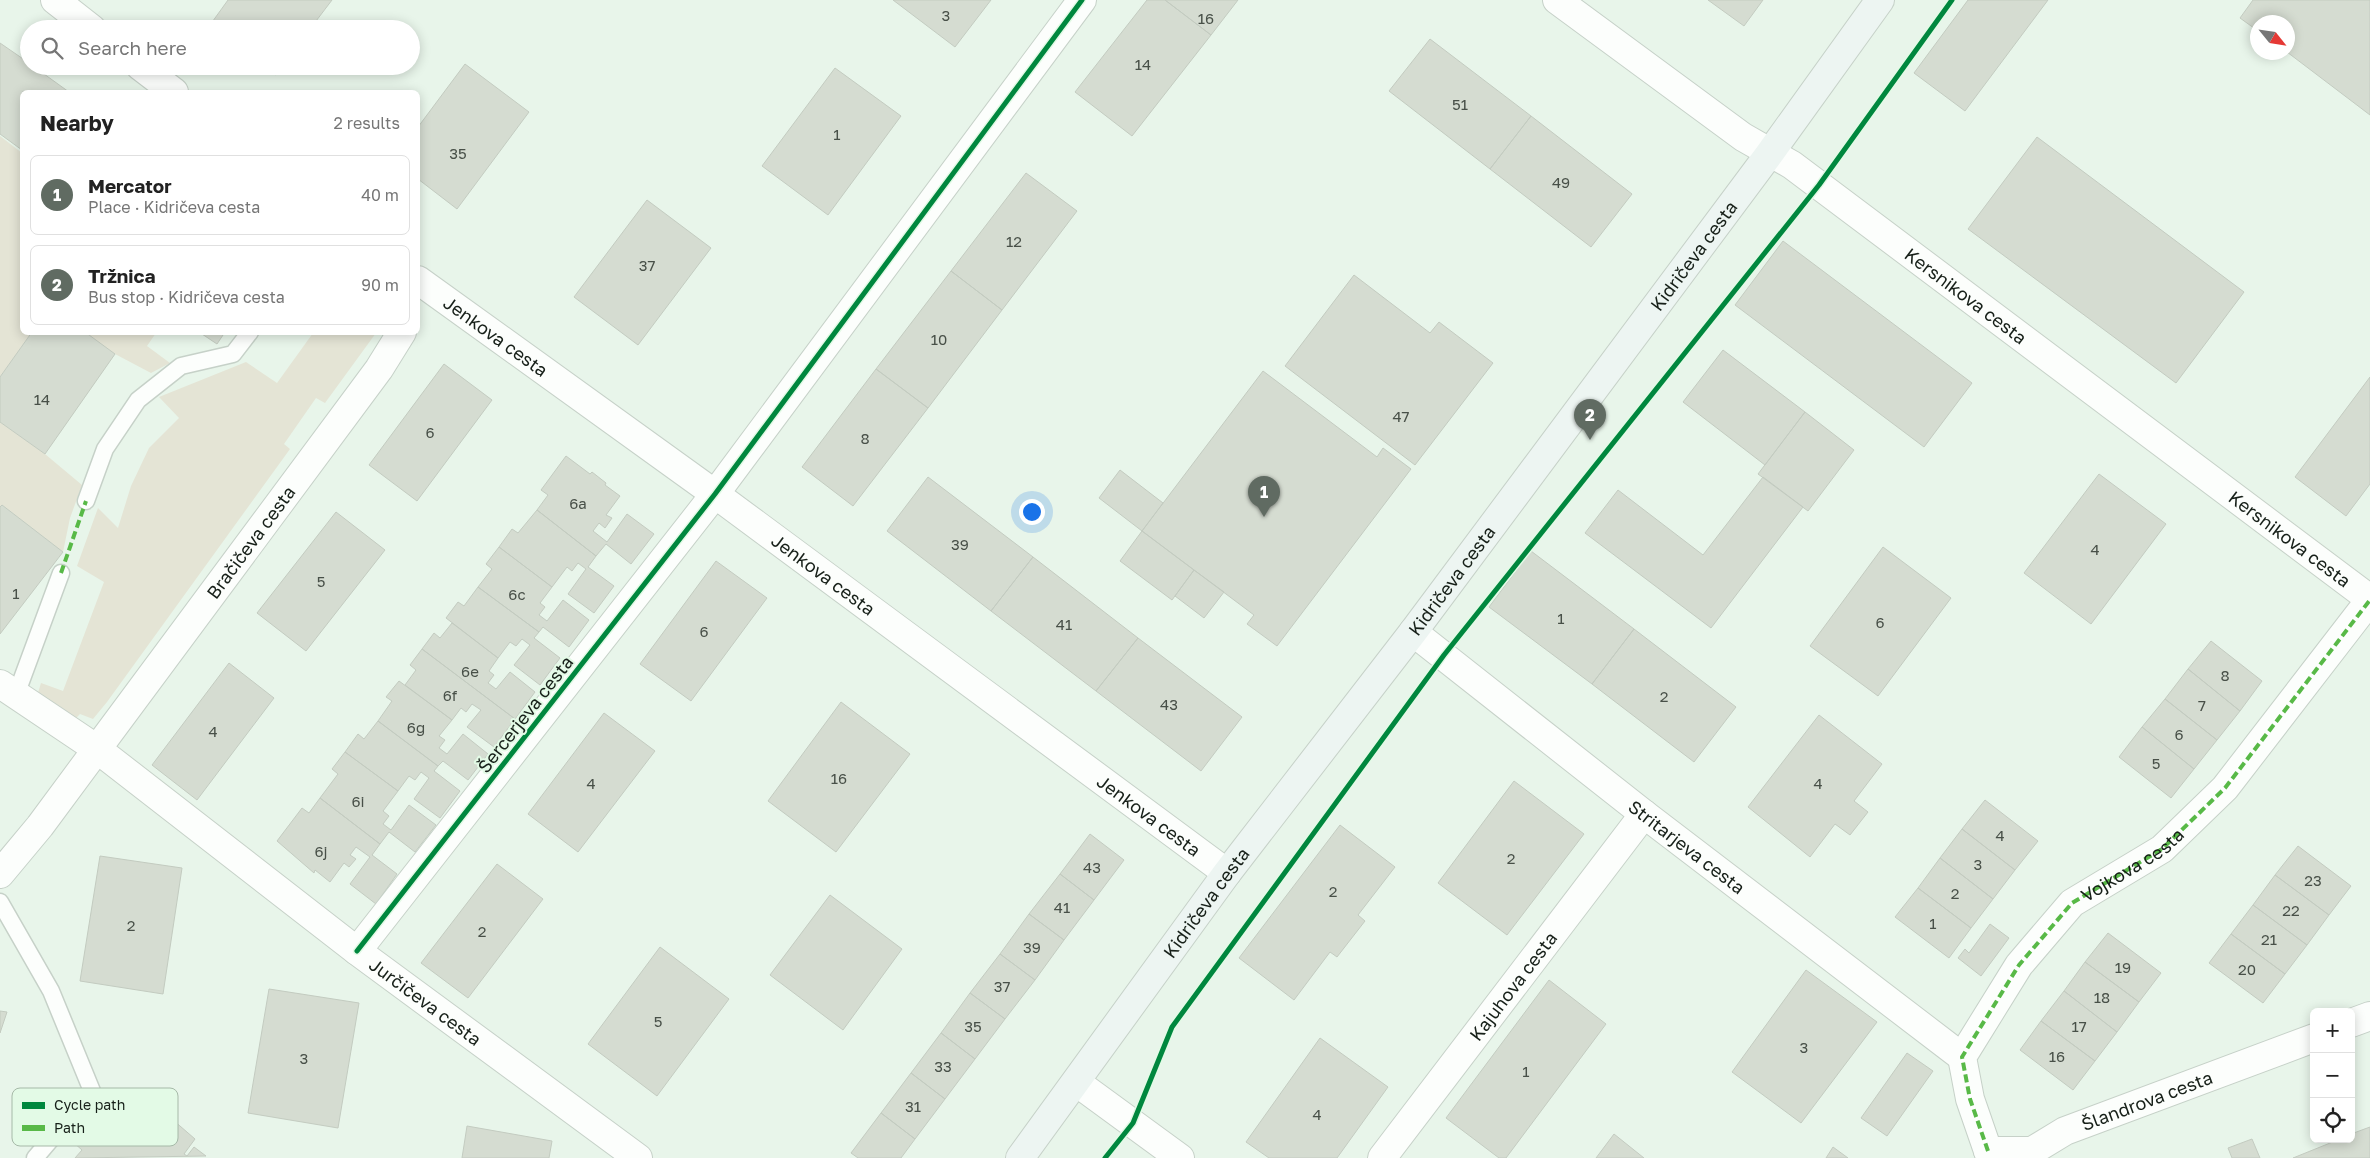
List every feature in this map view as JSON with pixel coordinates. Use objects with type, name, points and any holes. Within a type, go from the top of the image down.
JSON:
[{"type":"main road","name":"Kidričeva cesta","points":[[1020,1158],[1226,873],[1413,632],[1770,153],[1880,0]]},
{"type":"street","points":[[55,0],[81,20]]},
{"type":"street","name":"Šercerjeva cesta","points":[[357,951],[715,494],[1082,0]]},
{"type":"street","name":"Kersnikova cesta","points":[[1558,0],[1743,137],[1792,165],[2370,599]]},
{"type":"street","points":[[152,75],[171,90]]},
{"type":"street","name":"Jenkova cesta","points":[[421,293],[715,494],[1226,873]]},
{"type":"street","name":"Bračičeva cesta","points":[[0,874],[40,826],[379,368],[400,335]]},
{"type":"street","name":"Vojkova cesta","points":[[1962,1058],[2019,965],[2072,903],[2162,849],[2225,788],[2370,599]]},
{"type":"street","name":"Stritarjeva cesta","points":[[1413,632],[1644,814],[1962,1058]]},
{"type":"street","points":[[8,690],[97,749]]},
{"type":"street","name":"Jurčičeva cesta","points":[[97,749],[357,951],[638,1158]]},
{"type":"street","name":"Kajuhova cesta","points":[[1382,1158],[1644,814]]},
{"type":"street","points":[[2355,1022],[2370,1016]]},
{"type":"street","name":"Šlandrova cesta","points":[[1985,1154],[2032,1151],[2065,1131],[2310,1039]]},
{"type":"street","points":[[1962,1058],[1970,1099],[1985,1154]]},
{"type":"street","points":[[1076,1082],[1180,1158]]},
{"type":"lane","points":[[86,501],[105,449],[138,400],[181,366],[233,354],[248,335]]},
{"type":"lane","points":[[8,690],[61,572]]},
{"type":"lane","points":[[0,902],[51,991],[91,1088]]},
{"type":"lane","points":[[35,1158],[45,1146]]},
{"type":"shaded area","points":[[0,136],[20,151],[20,335],[31,335],[0,377]]},
{"type":"shaded area","points":[[88,335],[155,335],[147,346],[170,363],[151,373],[115,354]]},
{"type":"shaded area","points":[[312,335],[375,335],[325,403],[316,398],[284,444],[290,449],[107,702],[93,719],[80,714],[73,721],[37,696],[41,683],[63,691],[104,582],[77,566],[98,508],[118,528],[131,486],[149,448],[179,418],[159,397],[246,362],[277,383]]},
{"type":"shaded area","points":[[0,422],[45,454],[82,485],[70,518],[63,552],[2,505],[0,507]]},
{"type":"building","points":[[228,0],[332,0],[317,20],[214,20]]},
{"type":"building","points":[[893,0],[991,0],[955,47]]},
{"type":"building","points":[[1147,0],[1165,0],[1211,35],[1132,136],[1075,92]]},
{"type":"building","points":[[1165,0],[1238,0],[1211,35]]},
{"type":"building","points":[[1708,0],[1763,0],[1744,26]]},
{"type":"building","points":[[1968,0],[2048,0],[1965,111],[1914,73]]},
{"type":"building","points":[[2253,0],[2370,0],[2370,115],[2295,58],[2295,15],[2250,15],[2250,25],[2240,18]]},
{"type":"building","points":[[1430,39],[1531,116],[1490,169],[1389,91]]},
{"type":"building","points":[[0,43],[20,57],[20,75],[45,75],[66,90],[20,90],[20,149],[0,134]]},
{"type":"building","points":[[465,64],[529,112],[457,209],[420,181],[420,124]]},
{"type":"building","points":[[835,68],[901,116],[828,215],[762,166]]},
{"type":"building","points":[[1531,116],[1632,194],[1591,247],[1490,169]]},
{"type":"building","points":[[2037,137],[2244,292],[2176,383],[1968,229]]},
{"type":"building","points":[[1026,173],[1077,211],[1002,310],[951,271]]},
{"type":"building","points":[[647,200],[711,248],[638,345],[574,297]]},
{"type":"building","points":[[1783,241],[1972,383],[1924,447],[1735,305]]},
{"type":"building","points":[[951,271],[1002,310],[928,408],[876,369]]},
{"type":"building","points":[[1354,275],[1430,333],[1439,322],[1493,363],[1415,465],[1285,366]]},
{"type":"building","points":[[30,335],[89,335],[115,354],[45,454],[0,422],[0,377]]},
{"type":"building","points":[[204,335],[223,335],[217,344]]},
{"type":"building","points":[[1723,350],[1805,412],[1765,465],[1683,402]]},
{"type":"building","points":[[444,364],[492,400],[417,501],[369,465]]},
{"type":"building","points":[[876,369],[928,408],[853,506],[802,467]]},
{"type":"building","points":[[1263,371],[1377,457],[1383,448],[1411,469],[1277,646],[1247,624],[1254,615],[1142,531]]},
{"type":"building","points":[[2370,377],[2370,484],[2346,516],[2295,477]]},
{"type":"building","points":[[1805,412],[1854,450],[1808,511],[1758,474]]},
{"type":"building","points":[[566,456],[590,474],[592,472],[620,496],[606,515],[612,518],[605,528],[599,523],[593,531],[607,542],[627,514],[654,534],[631,564],[606,544],[596,556],[537,510],[548,495],[541,490]]},
{"type":"building","points":[[1120,470],[1163,503],[1142,531],[1099,498]]},
{"type":"building","points":[[2099,474],[2166,524],[2091,624],[2024,573]]},
{"type":"building","points":[[928,477],[1033,557],[991,611],[887,531]]},
{"type":"building","points":[[1763,477],[1803,507],[1711,628],[1585,533],[1618,490],[1703,555]]},
{"type":"building","points":[[2,505],[63,552],[0,634],[0,507]]},
{"type":"building","points":[[537,510],[596,556],[588,567],[614,586],[594,613],[568,594],[586,569],[578,563],[572,571],[567,567],[552,587],[499,547],[512,529],[518,533]]},
{"type":"building","points":[[336,512],[385,550],[306,651],[257,613]]},
{"type":"building","points":[[1142,531],[1194,570],[1172,600],[1120,561]]},
{"type":"building","points":[[499,547],[552,587],[540,603],[545,607],[539,615],[547,621],[563,600],[589,620],[569,647],[543,627],[539,632],[478,587],[492,569],[486,564]]},
{"type":"building","points":[[1883,547],[1951,598],[1878,696],[1810,646]]},
{"type":"building","points":[[1531,551],[1634,629],[1592,684],[1489,607]]},
{"type":"building","points":[[1033,557],[1138,638],[1096,691],[991,611]]},
{"type":"building","points":[[716,561],[767,598],[691,701],[640,664]]},
{"type":"building","points":[[1194,570],[1224,592],[1204,618],[1175,596]]},
{"type":"building","points":[[478,587],[539,632],[534,638],[560,658],[540,685],[514,665],[530,645],[522,639],[516,646],[510,642],[498,658],[446,618],[458,602],[464,606]]},
{"type":"building","points":[[452,623],[498,658],[489,671],[494,675],[488,683],[496,689],[510,672],[535,692],[515,719],[422,649],[434,633],[440,638]]},
{"type":"building","points":[[1634,629],[1736,707],[1694,762],[1592,684]]},
{"type":"building","points":[[1138,638],[1242,717],[1201,771],[1096,691]]},
{"type":"building","points":[[2211,641],[2262,681],[2240,711],[2188,669]]},
{"type":"building","points":[[422,649],[515,719],[494,747],[467,727],[481,710],[472,704],[466,712],[461,708],[452,720],[405,685],[416,670],[410,665]]},
{"type":"building","points":[[229,663],[274,698],[197,800],[152,765]]},
{"type":"building","points":[[2188,669],[2240,711],[2217,740],[2165,699]]},
{"type":"building","points":[[399,681],[452,720],[439,736],[445,740],[439,748],[447,754],[463,734],[488,754],[468,780],[443,761],[438,766],[378,721],[392,701],[386,697]]},
{"type":"building","points":[[2165,699],[2217,740],[2194,769],[2142,727]]},
{"type":"building","points":[[841,702],[910,754],[836,852],[768,801]]},
{"type":"building","points":[[604,713],[655,751],[578,852],[528,814]]},
{"type":"building","points":[[1819,715],[1882,764],[1854,801],[1868,812],[1850,835],[1835,824],[1810,857],[1748,807]]},
{"type":"building","points":[[378,721],[438,766],[434,771],[460,791],[440,818],[414,799],[429,778],[421,772],[415,780],[409,776],[398,791],[345,752],[358,734],[364,739]]},
{"type":"building","points":[[2142,727],[2194,769],[2171,798],[2119,757]]},
{"type":"building","points":[[345,752],[398,791],[383,811],[389,816],[383,824],[391,830],[409,805],[436,825],[415,852],[389,832],[380,844],[320,798],[338,774],[332,769]]},
{"type":"building","points":[[1514,781],[1584,834],[1507,935],[1438,883]]},
{"type":"building","points":[[320,798],[380,844],[372,855],[397,874],[376,904],[350,884],[370,857],[356,847],[350,855],[356,859],[349,867],[344,863],[330,882],[315,870],[314,873],[277,841],[302,808],[309,813]]},
{"type":"building","points":[[1985,800],[2038,841],[2015,870],[1962,829]]},
{"type":"building","points":[[1340,825],[1395,867],[1358,915],[1365,921],[1337,957],[1330,952],[1294,1000],[1239,958]]},
{"type":"building","points":[[1962,829],[2015,870],[1993,899],[1940,858]]},
{"type":"building","points":[[1090,834],[1124,860],[1094,900],[1060,874]]},
{"type":"building","points":[[2298,846],[2351,886],[2329,915],[2275,875]]},
{"type":"building","points":[[100,856],[182,868],[163,994],[80,981]]},
{"type":"building","points":[[1940,858],[1993,899],[1971,928],[1918,888]]},
{"type":"building","points":[[497,864],[543,899],[468,998],[421,963]]},
{"type":"building","points":[[1060,874],[1094,900],[1064,940],[1029,914]]},
{"type":"building","points":[[2275,875],[2329,915],[2307,945],[2253,905]]},
{"type":"building","points":[[1918,888],[1971,928],[1949,958],[1895,917]]},
{"type":"building","points":[[830,895],[902,949],[843,1030],[770,975]]},
{"type":"building","points":[[2253,905],[2307,945],[2285,974],[2231,934]]},
{"type":"building","points":[[1029,914],[1064,940],[1035,980],[1000,954]]},
{"type":"building","points":[[1990,924],[2009,938],[1981,976],[1958,958],[1965,949],[1969,953]]},
{"type":"building","points":[[2108,933],[2161,973],[2139,1002],[2085,962]]},
{"type":"building","points":[[2231,934],[2285,974],[2263,1003],[2209,963]]},
{"type":"building","points":[[660,947],[729,999],[657,1096],[588,1044]]},
{"type":"building","points":[[1000,954],[1035,980],[1005,1019],[970,993]]},
{"type":"building","points":[[2085,962],[2139,1002],[2117,1032],[2064,991]]},
{"type":"building","points":[[1806,970],[1877,1022],[1801,1123],[1732,1072]]},
{"type":"building","points":[[1549,980],[1606,1024],[1506,1158],[1499,1158],[1446,1118]]},
{"type":"building","points":[[269,989],[359,1003],[338,1128],[248,1113]]},
{"type":"building","points":[[2064,991],[2117,1032],[2095,1061],[2041,1021]]},
{"type":"building","points":[[970,993],[1005,1019],[975,1059],[941,1033]]},
{"type":"building","points":[[0,1011],[7,1012],[0,1033]]},
{"type":"building","points":[[2041,1021],[2095,1061],[2073,1090],[2020,1050]]},
{"type":"building","points":[[941,1033],[975,1059],[945,1099],[911,1073]]},
{"type":"building","points":[[1320,1038],[1388,1087],[1337,1158],[1269,1158],[1246,1142]]},
{"type":"building","points":[[1907,1053],[1933,1071],[1887,1136],[1861,1118]]},
{"type":"building","points":[[911,1073],[945,1099],[915,1139],[881,1113]]},
{"type":"building","points":[[881,1113],[915,1139],[901,1158],[858,1158],[851,1153]]},
{"type":"building","points":[[178,1124],[195,1139],[184,1154],[187,1156],[194,1147],[206,1156],[75,1158],[82,1150],[78,1146],[178,1146]]},
{"type":"building","points":[[467,1126],[552,1141],[549,1158],[462,1158]]},
{"type":"building","points":[[2370,1127],[2370,1158],[2293,1158],[2330,1143],[2355,1143],[2355,1133]]},
{"type":"building","points":[[1614,1134],[1644,1158],[1596,1158]]},
{"type":"building","points":[[2252,1139],[2260,1158],[2232,1158],[2228,1148]]},
{"type":"building","points":[[1833,1147],[1848,1158],[1826,1158]]},
{"type":"marked path","points":[[61,573],[86,501]]},
{"type":"marked path","points":[[1988,1151],[1970,1099],[1962,1057],[2019,965],[2072,903],[2162,849],[2225,788],[2370,600]]},
{"type":"cycle path","points":[[357,951],[715,494],[1082,0]]},
{"type":"cycle path","points":[[1105,1158],[1133,1123],[1172,1027],[1444,655],[1819,185],[1952,0]]},
{"type":"place","name":"Tržnica","points":[[1590,440]]},
{"type":"place","name":"Mercator","points":[[1264,517]]}]
